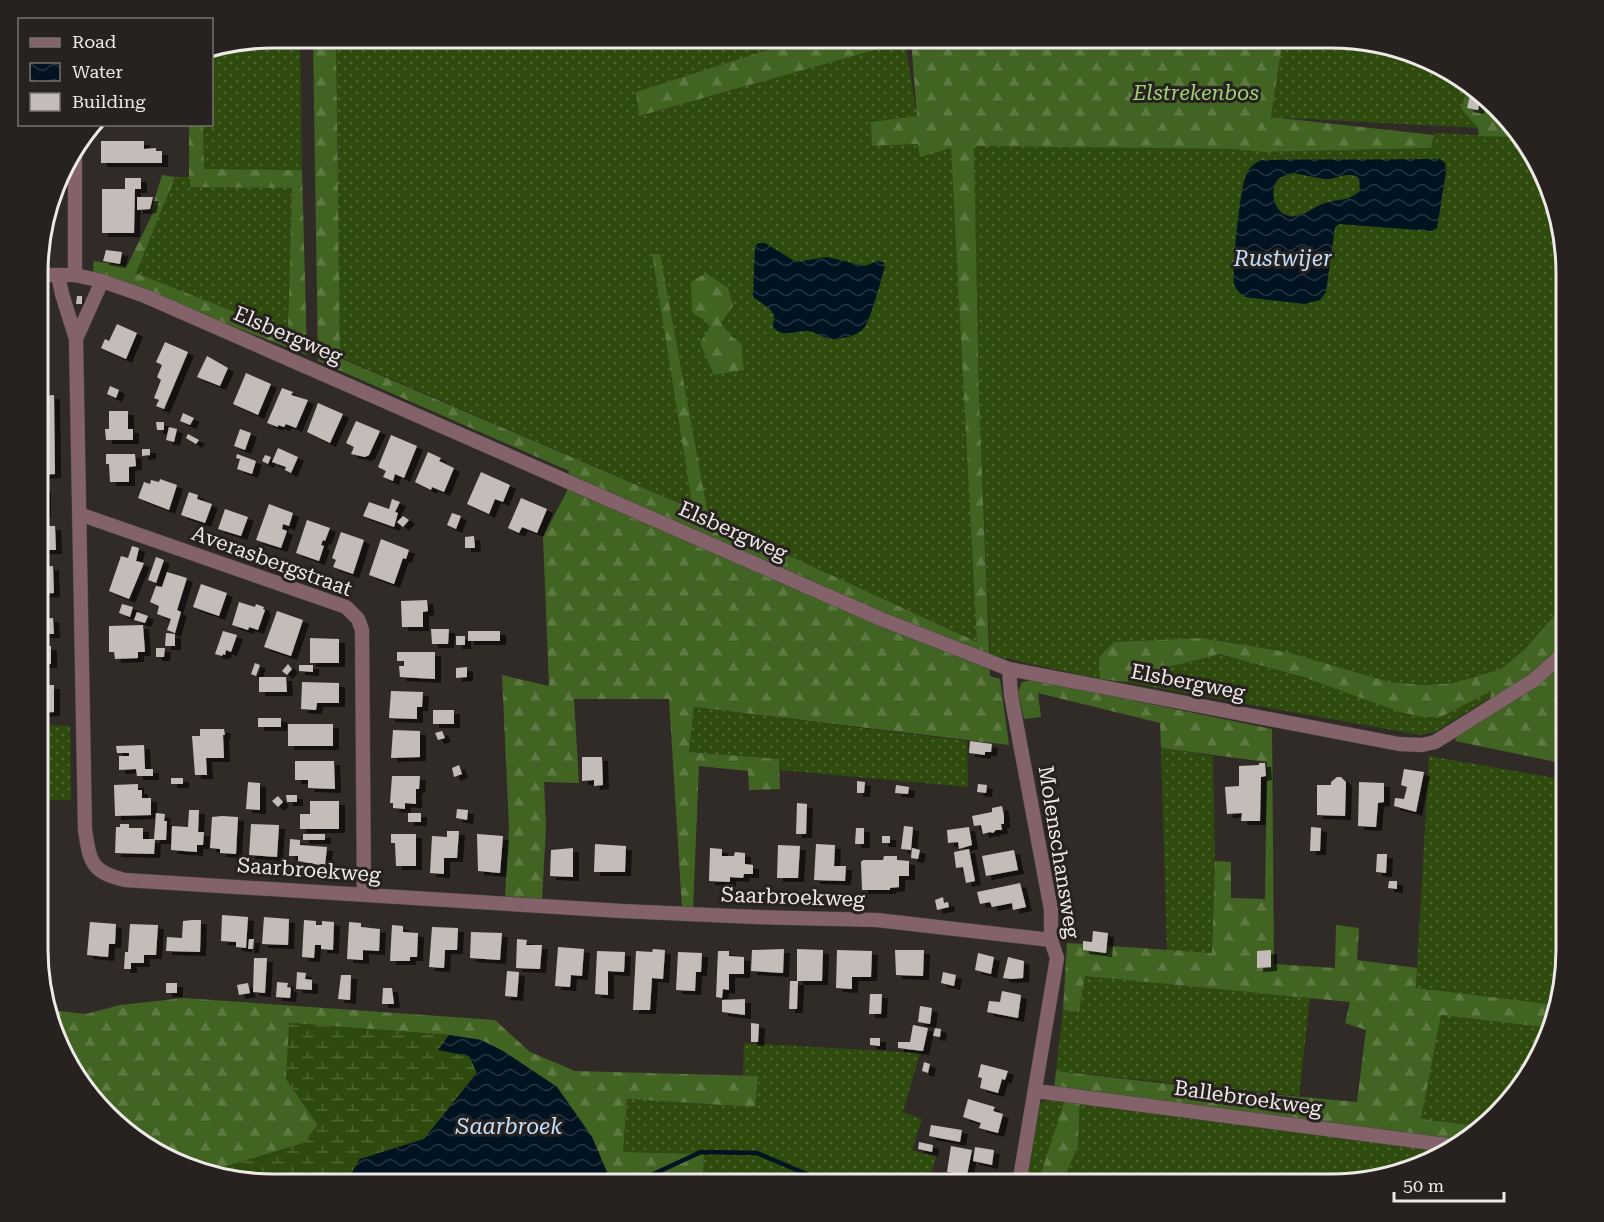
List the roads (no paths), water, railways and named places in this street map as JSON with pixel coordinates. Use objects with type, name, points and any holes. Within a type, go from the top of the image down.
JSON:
[{"type":"street","points":[[75,167],[75,275]]},
{"type":"street","name":"Elsbergweg","points":[[48,275],[75,275],[102,281],[145,296],[881,620],[1010,669],[1399,744],[1422,745],[1435,742],[1534,680],[1556,660]]},
{"type":"street","name":"Saarbroekweg","points":[[58,275],[76,339],[85,830],[88,851],[95,867],[107,876],[125,880],[633,912],[877,920],[1051,940]]},
{"type":"street","name":"Saarbroekweg","points":[[76,339],[102,281]]},
{"type":"street","name":"Averasbergstraat","points":[[79,514],[346,607],[358,619],[362,630],[364,894]]},
{"type":"street","name":"Molenschansweg","points":[[1010,669],[1011,695],[1051,910],[1051,940],[1057,958],[1020,1174]]},
{"type":"street","name":"Ballebroekweg","points":[[1036,1091],[1442,1144]]},
{"type":"water","name":"Rustwijer","points":[[1440,159],[1445,163],[1446,171],[1437,228],[1432,231],[1339,224],[1335,227],[1326,292],[1320,300],[1304,304],[1245,297],[1234,283],[1239,211],[1246,175],[1252,166],[1262,160]],"holes":[[[1292,173],[1326,179],[1347,175],[1355,176],[1359,178],[1360,191],[1352,197],[1325,203],[1303,214],[1288,216],[1278,209],[1273,190],[1279,178]]]},
{"type":"water","points":[[758,243],[765,243],[796,262],[827,257],[865,266],[877,261],[883,262],[885,266],[870,316],[864,328],[850,336],[834,339],[808,331],[781,333],[777,331],[773,327],[774,315],[770,309],[753,297],[755,247]]},
{"type":"water","name":"Saarbroek","points":[[449,1035],[481,1040],[503,1051],[557,1087],[592,1137],[608,1174],[348,1174],[360,1159],[424,1139],[477,1073],[469,1056],[438,1050]]},
{"type":"waterway","points":[[654,1174],[701,1152],[757,1153],[806,1174]]},
{"type":"park label","name":"Elstrekenbos","points":[[1196,93]]}]
